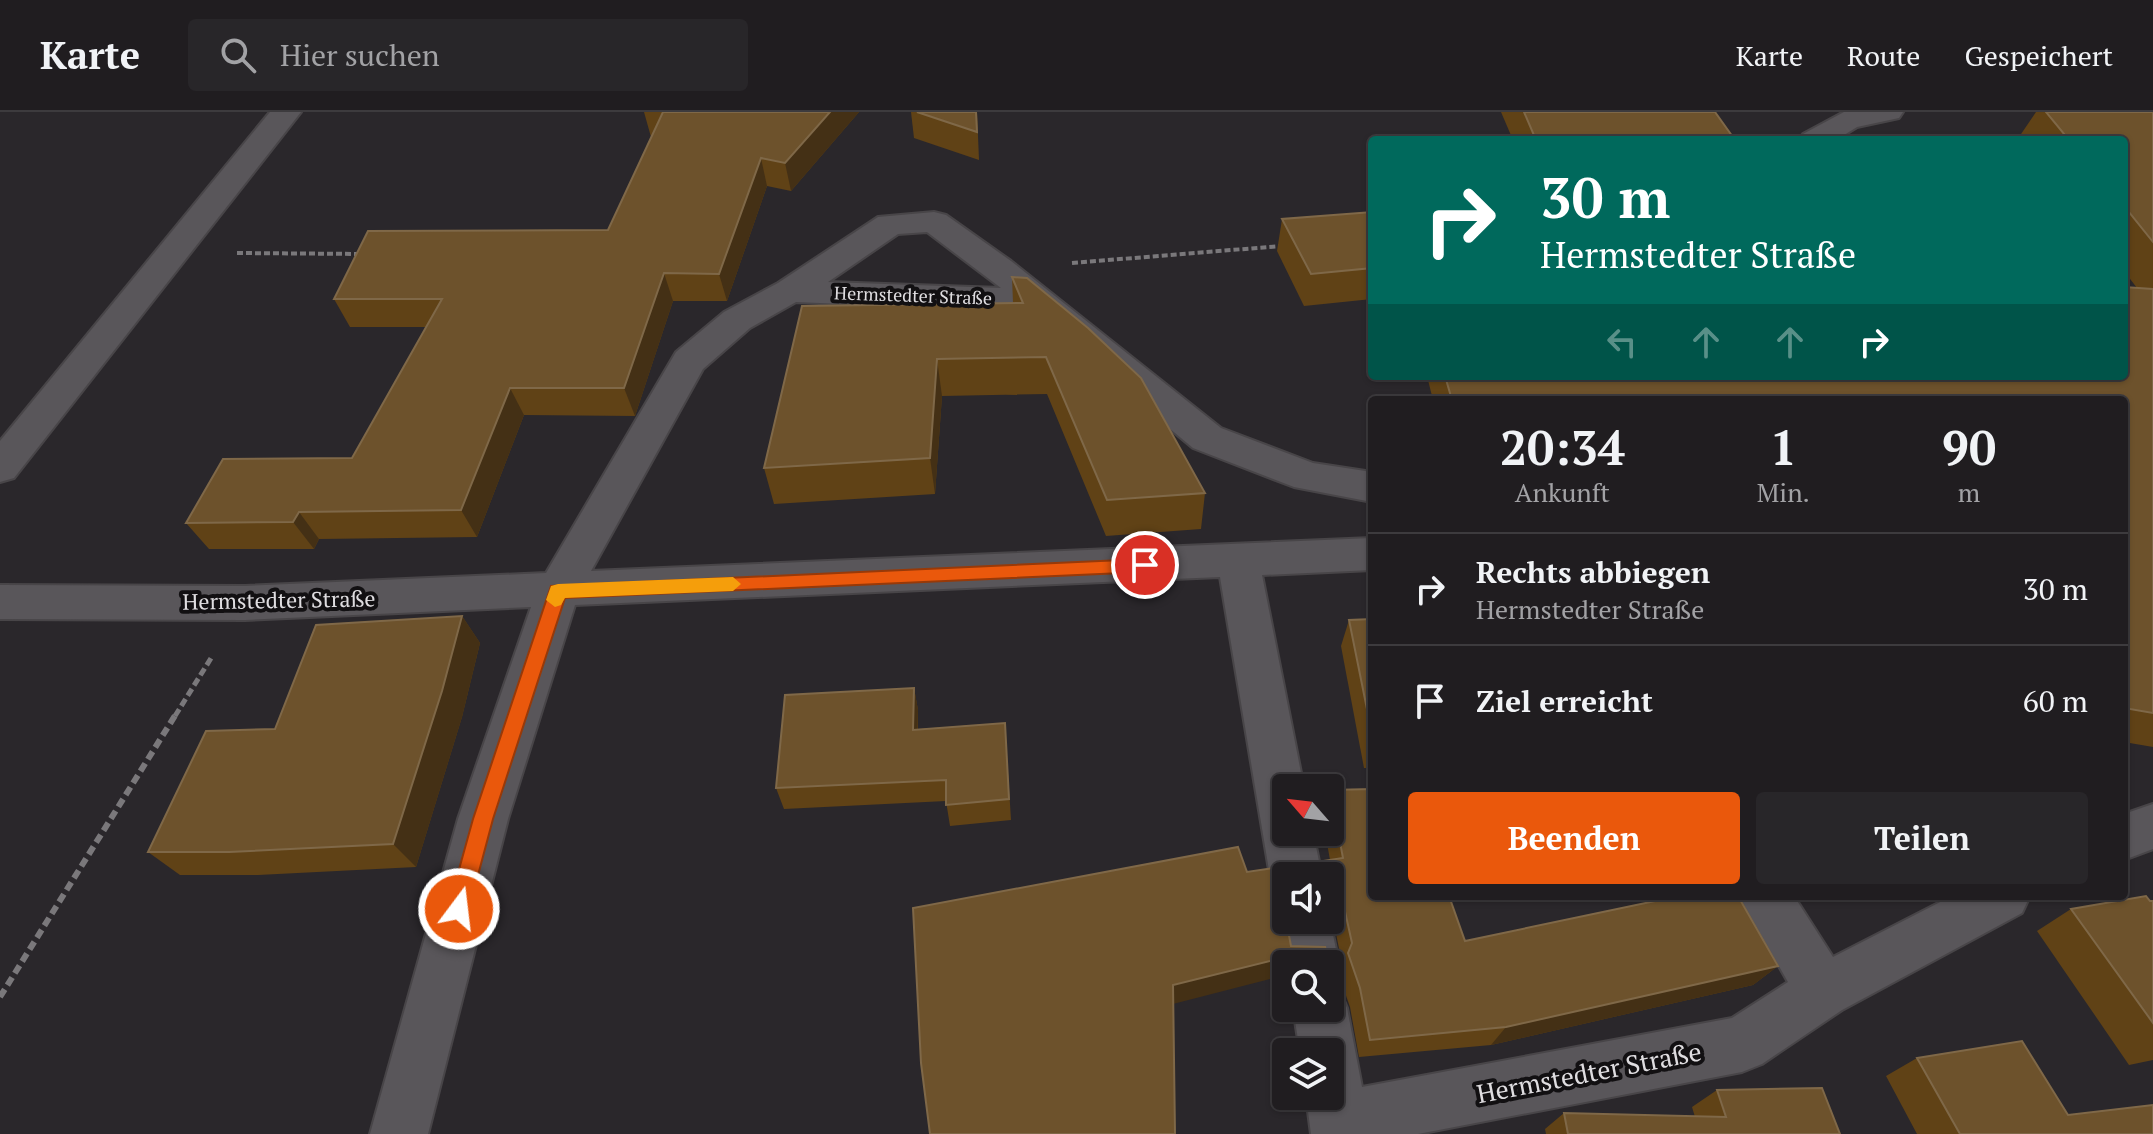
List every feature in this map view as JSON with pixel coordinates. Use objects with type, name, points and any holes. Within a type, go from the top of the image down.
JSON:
[{"type":"street","points":[[0,468],[286,112]]},
{"type":"street","points":[[1821,136],[1848,120],[1888,112]]},
{"type":"street","name":"Hermstedter Straße","points":[[399,1134],[483,819],[558,591],[689,361],[737,320],[790,291],[890,224],[934,222],[999,269],[1207,438],[1308,477],[1368,486]]},
{"type":"street","name":"Hermstedter Straße","points":[[790,291],[1036,301]]},
{"type":"street","name":"Hermstedter Straße","points":[[0,602],[245,603],[1368,554]]},
{"type":"street","points":[[1238,561],[1277,774]]},
{"type":"street","points":[[2128,835],[2153,826]]},
{"type":"street","points":[[1767,900],[1823,991]]},
{"type":"street","name":"Hermstedter Straße","points":[[1340,1127],[1742,1044],[1823,991],[1996,900]]},
{"type":"path","points":[[999,269],[1294,245]]},
{"type":"path","points":[[172,253],[375,254]]},
{"type":"path","points":[[0,997],[245,603]]},
{"type":"building","points":[[663,112],[830,112],[785,163],[761,158],[719,274],[664,273],[624,388],[510,388],[461,510],[299,512],[293,522],[186,523],[223,459],[352,458],[442,299],[334,299],[368,231],[608,230]]},
{"type":"building","points":[[917,112],[976,112],[977,132]]},
{"type":"building","points":[[1524,112],[1715,112],[1732,136],[1534,136]]},
{"type":"building","points":[[2046,112],[2153,112],[2153,242],[2128,211],[2128,136],[2066,136]]},
{"type":"building","points":[[1368,212],[1368,268],[1311,274],[1282,219]]},
{"type":"building","points":[[1012,277],[1027,278],[1088,328],[1141,378],[1205,493],[1107,500],[1046,357],[937,359],[930,458],[764,468],[802,306],[1023,303]]},
{"type":"building","points":[[2128,287],[2153,289],[2153,713],[2128,709],[2128,396],[1451,396],[1446,380],[2128,380]]},
{"type":"building","points":[[462,616],[442,691],[393,844],[229,852],[148,852],[206,731],[275,729],[316,625]]},
{"type":"building","points":[[1368,619],[1368,714],[1349,620]]},
{"type":"building","points":[[914,688],[913,730],[1005,723],[1009,799],[946,805],[946,780],[776,788],[785,695]]},
{"type":"building","points":[[1368,789],[1368,900],[1450,900],[1465,941],[1660,900],[1740,900],[1778,966],[1506,1027],[1370,1040],[1360,988],[1348,953],[1352,943],[1344,907],[1344,862],[1316,862],[1343,858],[1341,846],[1344,846],[1344,790]]},
{"type":"building","points":[[1238,847],[1247,872],[1272,868],[1272,934],[1289,934],[1291,946],[1326,947],[1272,950],[1272,960],[1173,985],[1175,1134],[930,1134],[921,1063],[913,908]]},
{"type":"building","points":[[2146,896],[2153,901],[2153,1023],[2071,909]]},
{"type":"building","points":[[2022,1041],[2068,1115],[2153,1105],[2153,1134],[1960,1134],[1917,1058]]},
{"type":"building","points":[[1822,1088],[1840,1134],[1568,1134],[1564,1113],[1726,1117],[1717,1090]]},
{"type":"slow traffic","points":[[555,600],[558,591],[733,584]]},
{"type":"route","points":[[459,909],[483,819],[558,591],[1145,565]]}]
